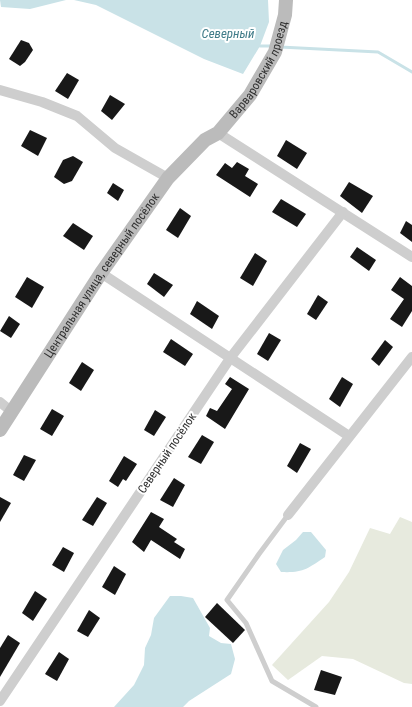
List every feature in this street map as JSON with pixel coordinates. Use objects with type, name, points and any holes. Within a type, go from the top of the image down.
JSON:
[{"type":"street","name":"Варваровский проезд","points":[[218,133],[250,95],[275,52],[285,15],[286,0]]},
{"type":"street","points":[[0,90],[42,102],[77,116],[115,148],[168,178]]},
{"type":"street","name":"Центральная улица, северный посёлок","points":[[0,430],[101,273],[168,178],[205,140],[218,133]]},
{"type":"street","points":[[218,133],[412,257]]},
{"type":"street","name":"Северный посёлок","points":[[0,701],[231,357],[343,212]]},
{"type":"street","points":[[101,273],[231,357],[349,436]]},
{"type":"street","points":[[288,515],[412,358]]},
{"type":"street","points":[[0,402],[12,411]]},
{"type":"lane","points":[[288,515],[226,600],[246,622],[272,681],[316,707]]},
{"type":"shaded area","points":[[400,517],[412,522],[412,684],[404,683],[353,659],[322,656],[288,680],[272,665],[329,602],[349,572],[370,528],[390,534]]},
{"type":"water","points":[[0,0],[66,0],[30,9],[1,7]]},
{"type":"water","name":"Северный","points":[[74,0],[268,0],[269,22],[260,46],[243,74],[204,59],[96,5]]},
{"type":"water","points":[[303,532],[311,532],[326,550],[325,557],[314,565],[300,571],[281,572],[276,564],[283,550],[296,540]]},
{"type":"water","points":[[170,596],[193,598],[210,628],[209,636],[221,643],[231,644],[235,659],[231,674],[189,701],[183,707],[114,707],[134,685],[144,665],[145,648],[151,635],[154,618]]},
{"type":"building","points":[[21,40],[29,43],[33,50],[25,62],[20,66],[9,59]]},
{"type":"building","points":[[67,73],[79,80],[68,99],[55,91]]},
{"type":"building","points":[[110,95],[125,104],[112,120],[101,111]]},
{"type":"building","points":[[30,130],[47,138],[38,156],[21,146]]},
{"type":"building","points":[[286,140],[307,153],[297,169],[277,156]]},
{"type":"building","points":[[73,156],[83,162],[72,181],[64,184],[54,177],[63,160]]},
{"type":"building","points":[[237,162],[249,169],[245,176],[258,184],[250,197],[216,175],[225,163],[232,168]]},
{"type":"building","points":[[349,182],[373,196],[362,213],[340,196]]},
{"type":"building","points":[[113,183],[124,190],[118,201],[107,193]]},
{"type":"building","points":[[281,199],[306,214],[297,227],[272,212]]},
{"type":"building","points":[[180,208],[191,216],[178,238],[166,230]]},
{"type":"building","points":[[406,221],[412,225],[412,242],[400,233]]},
{"type":"building","points":[[73,223],[93,236],[84,250],[63,236]]},
{"type":"building","points":[[357,247],[376,260],[369,271],[350,257]]},
{"type":"building","points":[[255,253],[267,261],[253,286],[240,278]]},
{"type":"building","points":[[154,273],[173,285],[164,297],[147,284]]},
{"type":"building","points":[[27,277],[44,287],[32,308],[15,297]]},
{"type":"building","points":[[400,277],[412,286],[412,311],[402,327],[390,319],[404,299],[391,290]]},
{"type":"building","points":[[318,295],[328,302],[316,320],[307,314]]},
{"type":"building","points":[[197,301],[219,316],[212,329],[190,314]]},
{"type":"building","points":[[9,316],[20,324],[11,338],[0,331]]},
{"type":"building","points":[[269,333],[281,340],[268,361],[257,354]]},
{"type":"building","points":[[171,339],[193,354],[185,366],[163,352]]},
{"type":"building","points":[[385,340],[393,347],[379,366],[371,359]]},
{"type":"building","points":[[82,362],[94,370],[81,391],[69,383]]},
{"type":"building","points":[[230,377],[249,389],[225,429],[206,416],[210,408],[217,411],[232,389],[225,384]]},
{"type":"building","points":[[342,377],[353,384],[340,407],[329,399]]},
{"type":"building","points":[[52,409],[64,416],[52,436],[40,429]]},
{"type":"building","points":[[155,410],[166,417],[154,436],[144,430]]},
{"type":"building","points":[[202,435],[214,442],[201,464],[188,457]]},
{"type":"building","points":[[300,443],[311,449],[297,473],[287,466]]},
{"type":"building","points":[[24,455],[36,460],[24,481],[13,475]]},
{"type":"building","points":[[124,456],[137,464],[126,481],[123,479],[118,487],[109,481]]},
{"type":"building","points":[[174,478],[185,485],[173,507],[160,500]]},
{"type":"building","points":[[0,497],[11,503],[0,522]]},
{"type":"building","points":[[97,497],[107,503],[93,526],[82,520]]},
{"type":"building","points":[[151,512],[164,519],[159,527],[177,539],[174,542],[185,549],[180,559],[151,540],[144,552],[132,542]]},
{"type":"building","points":[[63,547],[74,553],[64,572],[52,565]]},
{"type":"building","points":[[114,566],[126,574],[115,595],[102,587]]},
{"type":"building","points":[[35,591],[47,599],[33,621],[22,613]]},
{"type":"building","points":[[217,603],[245,630],[233,643],[205,617]]},
{"type":"building","points":[[89,610],[100,618],[88,637],[77,631]]},
{"type":"building","points":[[8,635],[20,643],[0,677],[0,648]]},
{"type":"building","points":[[59,652],[69,659],[57,681],[45,674]]},
{"type":"building","points":[[321,670],[342,677],[335,695],[314,690]]},
{"type":"waterway","points":[[260,46],[272,46]]},
{"type":"waterway","points":[[280,47],[378,52],[412,72]]}]
